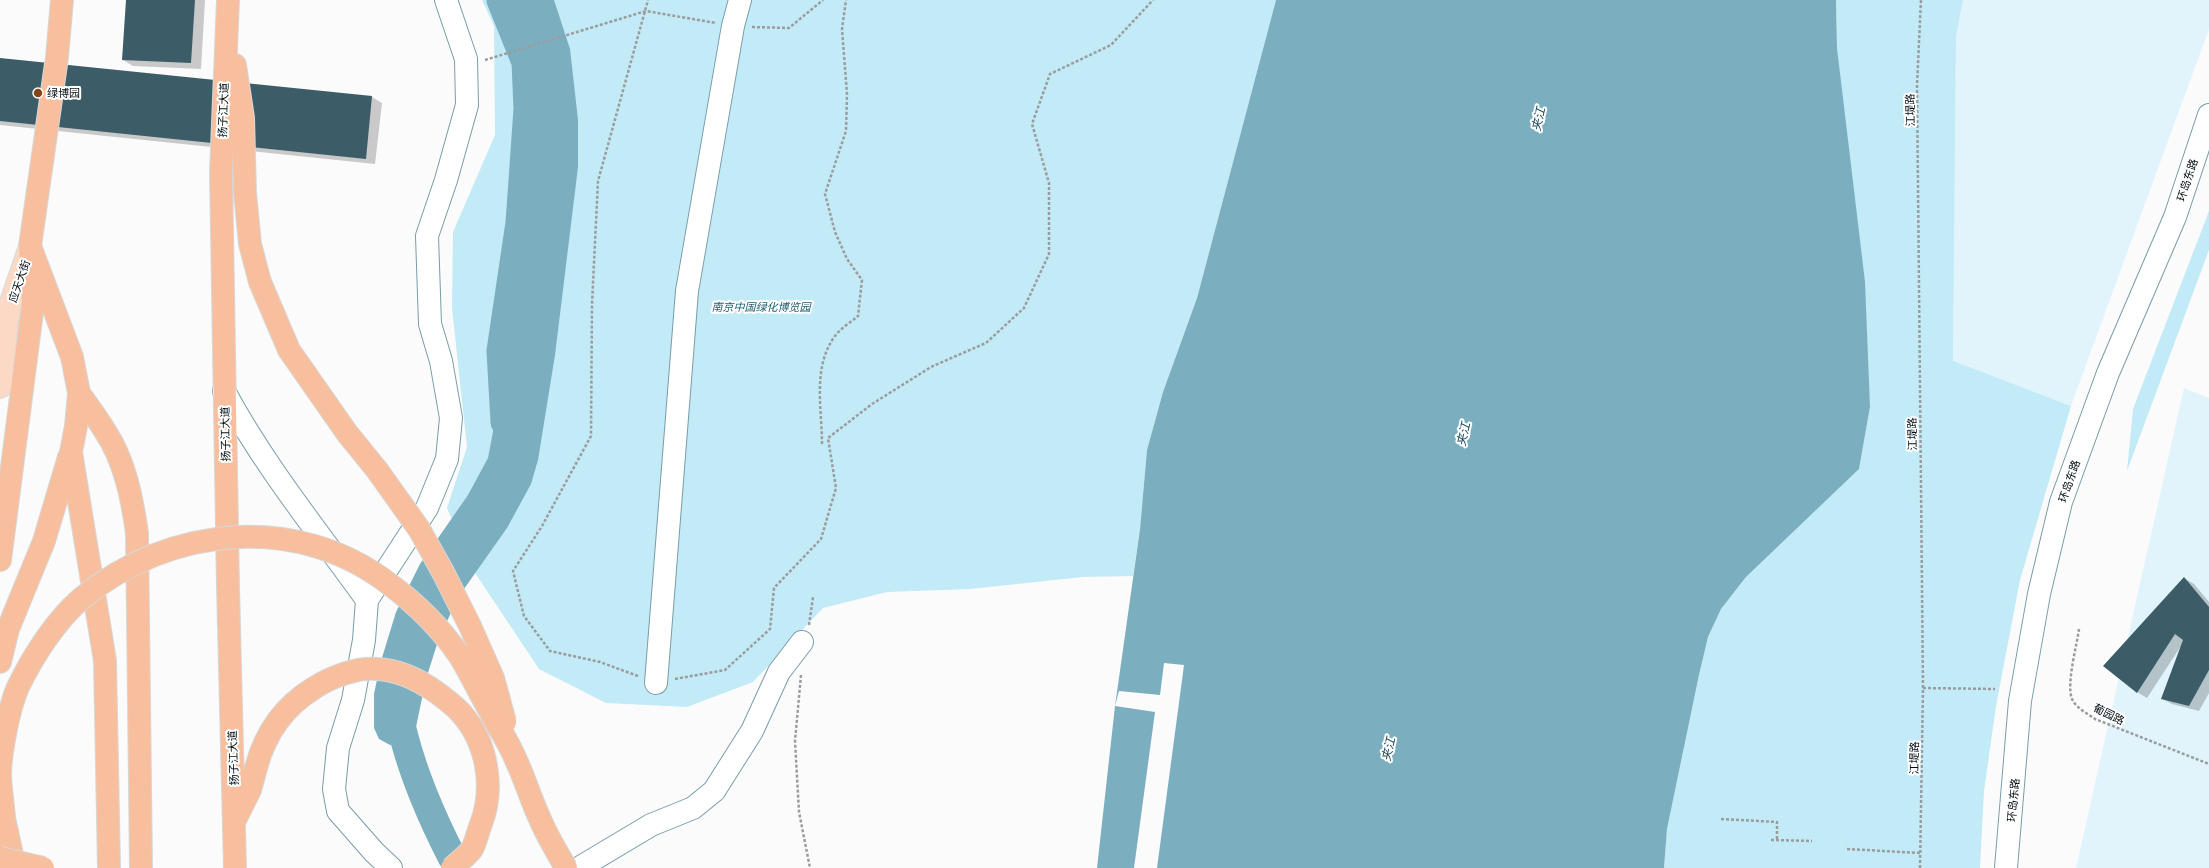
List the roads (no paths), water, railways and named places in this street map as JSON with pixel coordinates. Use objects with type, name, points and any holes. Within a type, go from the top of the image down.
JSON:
[{"type":"highway","points":[[0,560],[33,304],[30,246],[57,57],[62,0]]},
{"type":"highway","points":[[227,7],[243,118],[245,193],[250,244],[260,282],[289,350],[326,404],[377,470],[419,529],[444,574],[470,626],[493,678],[515,758],[541,822],[566,868]]},
{"type":"highway","name":"扬子江大道","points":[[227,7],[221,173],[227,578],[235,820],[235,868]]},
{"type":"highway","points":[[0,662],[8,629],[44,541],[71,452],[76,426],[79,394],[72,357],[30,246]]},
{"type":"highway","points":[[79,394],[106,432],[122,467],[132,503],[136,533],[141,868]]},
{"type":"highway","points":[[71,452],[105,661],[109,868]]},
{"type":"highway","points":[[15,868],[4,818],[0,772],[6,734],[18,689],[38,652],[60,622],[81,599],[110,577],[177,546],[215,538],[262,538],[310,543],[354,561],[387,582],[425,613],[458,655],[515,758]]},
{"type":"highway","points":[[235,820],[250,790],[262,747],[273,725],[287,707],[321,684],[349,674],[377,669],[400,674],[424,684],[461,712],[470,725],[483,750],[487,766],[488,799],[484,816],[472,849],[452,868]]},
{"type":"highway","points":[[0,858],[43,868]]},
{"type":"main road","name":"应天大街","points":[[0,387],[8,311],[30,246]]},
{"type":"street","points":[[391,868],[374,852],[338,811],[334,789],[338,748],[353,700],[364,640],[367,600],[427,508],[447,459],[451,418],[442,361],[430,324],[427,236],[446,180],[466,105],[466,60],[446,0]]},
{"type":"street","points":[[656,682],[688,290],[733,26],[740,0]]},
{"type":"street","name":"环岛东路","points":[[2006,868],[2020,702],[2039,594],[2061,502],[2108,373],[2175,218],[2209,115]]},
{"type":"street","points":[[224,391],[238,416],[260,449],[367,600]]},
{"type":"street","points":[[579,868],[651,825],[693,808],[714,791],[752,731],[779,672],[805,635]]},
{"type":"water","points":[[506,0],[554,0],[570,49],[578,120],[578,167],[555,355],[538,460],[531,484],[507,528],[459,596],[439,638],[426,679],[416,727],[406,743],[390,745],[379,739],[374,728],[374,694],[381,661],[396,612],[420,564],[468,495],[488,458],[510,342],[532,160],[524,56]]},
{"type":"water","name":"夹江","points":[[1276,0],[1836,0],[1837,48],[1865,282],[1870,407],[1859,469],[1746,577],[1721,609],[1708,637],[1699,675],[1667,829],[1664,868],[1097,868],[1115,706],[1140,529],[1147,450],[1163,392],[1197,298]]},
{"type":"waterway","points":[[501,0],[526,62],[528,109],[520,223],[501,351],[505,422]]},
{"type":"waterway","points":[[399,704],[401,725],[413,768],[431,813],[452,857]]},
{"type":"place","name":"绿博园","points":[[38,93]]},
{"type":"park label","name":"南京中国绿化博览园","points":[[761,307]]}]
